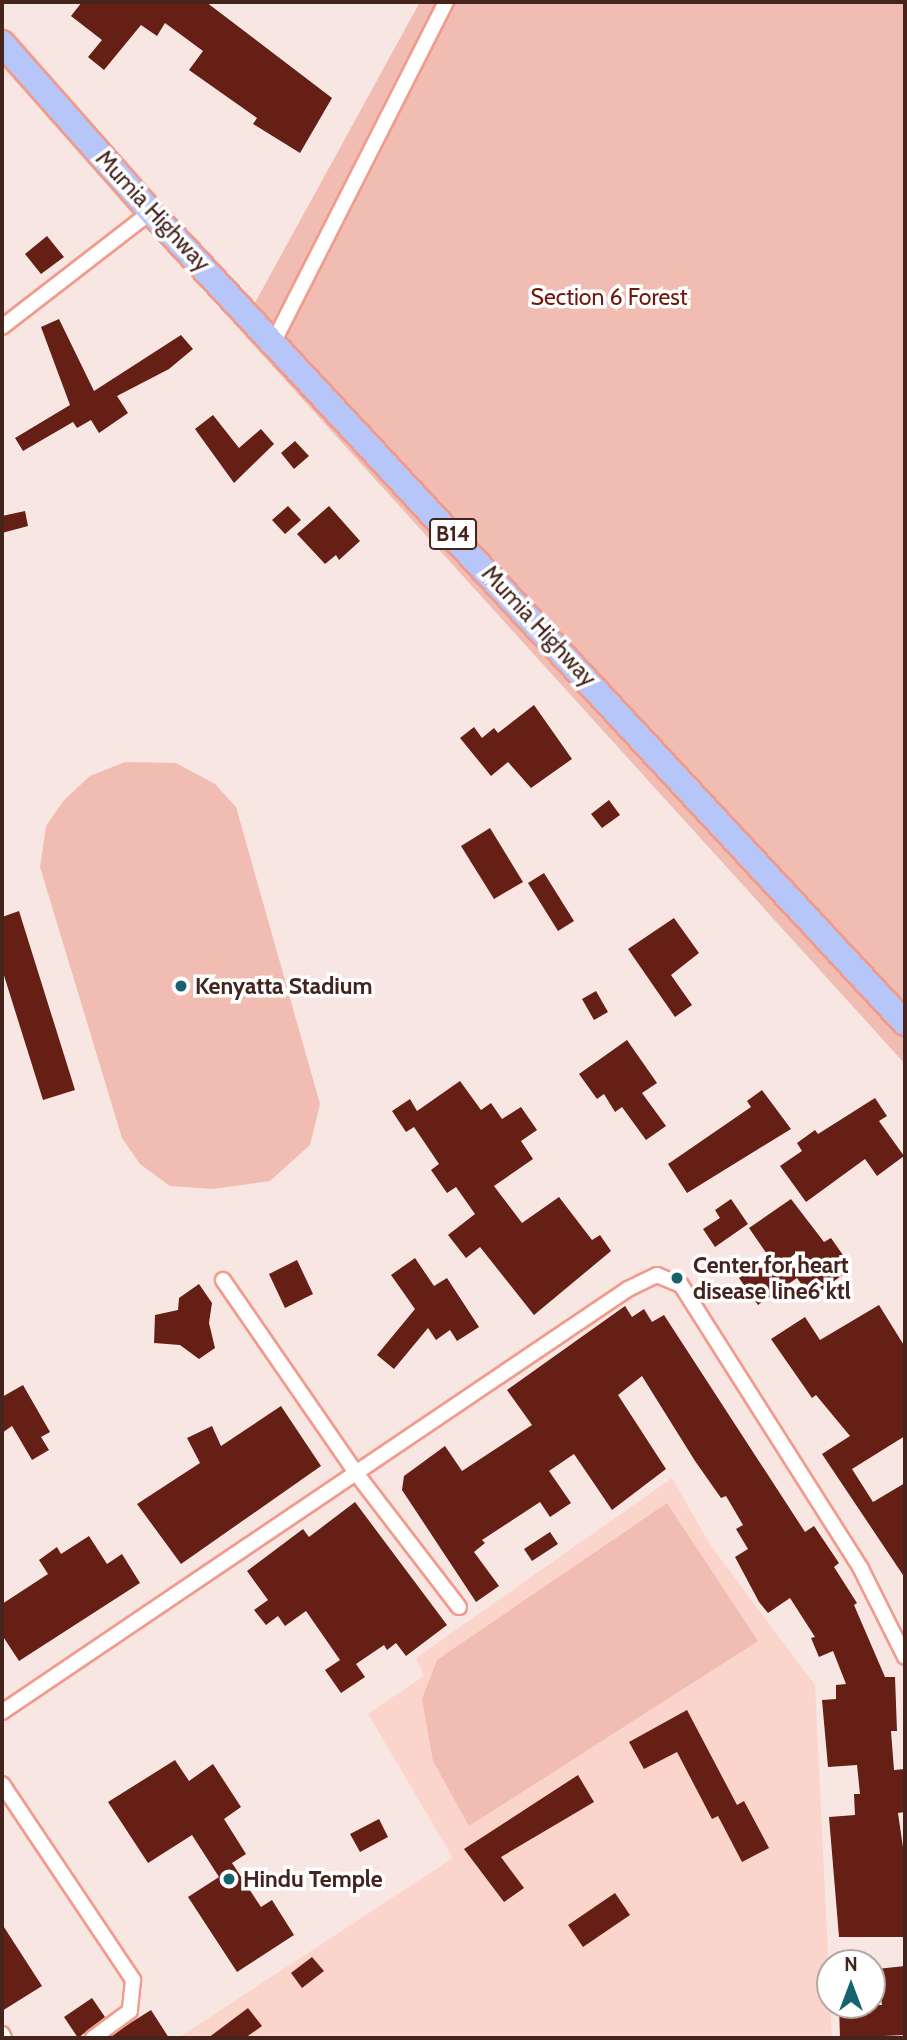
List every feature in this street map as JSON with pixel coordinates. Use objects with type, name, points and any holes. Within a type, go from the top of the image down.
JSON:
[{"type":"highway","name":"Mumia Highway","points":[[2,43],[151,212],[274,341],[905,1023]]},
{"type":"street","points":[[274,341],[446,2]]},
{"type":"street","points":[[2,327],[151,212]]},
{"type":"street","points":[[2,1712],[642,1279],[669,1278],[681,1285],[854,1558],[905,1657]]},
{"type":"street","points":[[223,1280],[356,1473],[459,1607]]},
{"type":"street","points":[[2,1784],[133,1980],[130,2011],[93,2038]]},
{"type":"shaded area","points":[[672,1478],[711,1546],[815,1685],[828,1949],[816,1949],[816,2019],[831,2019],[832,2038],[178,2038],[453,1858],[368,1714],[424,1676],[416,1658]]},
{"type":"green space","name":"Section 6 Forest","points":[[420,2],[905,2],[905,1064],[240,330]]},
{"type":"green space","name":"Kenyatta Stadium","points":[[125,762],[176,763],[215,784],[236,807],[320,1104],[310,1145],[270,1181],[213,1189],[170,1186],[140,1164],[122,1138],[40,867],[46,826],[64,800],[90,776]]},
{"type":"green space","points":[[667,1503],[758,1641],[469,1826],[433,1761],[422,1699],[437,1660]]},
{"type":"building","points":[[82,2],[206,2],[332,98],[300,153],[253,124],[257,118],[189,70],[203,51],[165,23],[157,36],[141,25],[104,70],[88,57],[102,40],[71,16]]},
{"type":"building","points":[[47,236],[64,257],[41,274],[25,254]]},
{"type":"building","points":[[59,319],[94,391],[181,335],[193,349],[169,369],[117,396],[128,413],[99,433],[91,420],[77,428],[73,422],[23,451],[15,438],[70,405],[41,327]]},
{"type":"building","points":[[213,415],[239,448],[261,429],[274,444],[234,483],[195,429]]},
{"type":"building","points":[[295,441],[309,456],[294,469],[281,453]]},
{"type":"building","points":[[288,506],[301,520],[285,534],[272,520]]},
{"type":"building","points":[[329,506],[360,541],[339,560],[336,555],[325,564],[297,534]]},
{"type":"building","points":[[25,511],[28,526],[2,533],[2,516]]},
{"type":"building","points":[[534,705],[572,759],[531,788],[508,762],[491,776],[460,738],[474,727],[482,738],[494,728],[498,733]]},
{"type":"building","points":[[609,800],[620,815],[602,828],[591,814]]},
{"type":"building","points":[[490,828],[523,882],[494,899],[461,846]]},
{"type":"building","points":[[544,873],[574,921],[558,931],[528,883]]},
{"type":"building","points":[[19,911],[75,1090],[43,1100],[2,969],[2,917]]},
{"type":"building","points":[[674,918],[699,953],[671,975],[692,1005],[675,1017],[628,949]]},
{"type":"building","points":[[596,991],[608,1012],[594,1020],[582,999]]},
{"type":"building","points":[[627,1040],[657,1083],[642,1093],[666,1126],[646,1140],[622,1107],[615,1112],[604,1094],[597,1099],[579,1074]]},
{"type":"building","points":[[460,1081],[481,1110],[491,1103],[502,1119],[521,1107],[537,1130],[521,1141],[533,1159],[494,1186],[522,1223],[559,1197],[592,1240],[600,1235],[611,1251],[534,1315],[480,1247],[466,1258],[448,1235],[475,1214],[456,1187],[447,1193],[431,1170],[439,1164],[414,1127],[406,1132],[392,1111],[410,1099],[417,1111]]},
{"type":"building","points":[[762,1090],[791,1129],[687,1193],[668,1164],[751,1107],[747,1101]]},
{"type":"building","points":[[875,1098],[887,1116],[879,1121],[904,1156],[877,1176],[865,1159],[806,1202],[780,1166],[802,1151],[797,1143],[815,1130],[818,1134]]},
{"type":"building","points":[[731,1199],[748,1224],[715,1247],[703,1229],[720,1218],[715,1210]]},
{"type":"building","points":[[791,1199],[824,1242],[831,1238],[852,1268],[811,1298],[797,1278],[758,1305],[739,1278],[769,1257],[749,1228]]},
{"type":"building","points":[[415,1258],[434,1286],[447,1278],[479,1327],[457,1341],[450,1330],[436,1340],[428,1328],[394,1369],[377,1355],[415,1309],[391,1275]]},
{"type":"building","points":[[297,1260],[313,1294],[285,1308],[269,1274]]},
{"type":"building","points":[[199,1284],[212,1303],[209,1323],[215,1348],[199,1359],[180,1345],[154,1343],[155,1315],[178,1310],[179,1298]]},
{"type":"building","points":[[879,1305],[905,1347],[905,1436],[852,1469],[873,1502],[905,1483],[905,1578],[822,1454],[850,1436],[816,1395],[812,1398],[771,1339],[805,1317],[820,1340]]},
{"type":"building","points":[[625,1306],[632,1317],[644,1309],[652,1322],[664,1315],[805,1532],[814,1526],[839,1563],[834,1567],[857,1603],[854,1605],[885,1677],[895,1677],[897,1731],[891,1731],[894,1770],[905,1769],[905,1812],[898,1813],[905,1861],[905,1937],[839,1937],[829,1817],[855,1815],[854,1794],[860,1794],[857,1765],[828,1767],[822,1700],[836,1699],[836,1685],[846,1684],[833,1651],[819,1657],[811,1638],[815,1637],[790,1598],[768,1613],[759,1602],[735,1557],[748,1549],[736,1529],[743,1525],[726,1496],[721,1498],[695,1461],[642,1376],[618,1395],[666,1469],[612,1510],[574,1454],[549,1471],[571,1503],[550,1517],[540,1502],[482,1540],[485,1543],[474,1552],[499,1586],[476,1602],[402,1490],[404,1476],[445,1446],[462,1471],[532,1425],[507,1390]]},
{"type":"building","points":[[23,1385],[50,1432],[41,1437],[49,1450],[32,1460],[12,1426],[2,1433],[2,1397]]},
{"type":"building","points":[[281,1406],[321,1466],[181,1564],[137,1504],[200,1463],[187,1438],[212,1426],[221,1446]]},
{"type":"building","points":[[355,1502],[447,1625],[406,1656],[396,1643],[387,1650],[384,1645],[356,1664],[365,1677],[341,1693],[325,1670],[340,1660],[306,1611],[285,1626],[278,1616],[266,1625],[254,1610],[268,1600],[247,1571],[303,1529],[309,1537]]},
{"type":"building","points":[[550,1532],[558,1544],[532,1561],[524,1549]]},
{"type":"building","points":[[89,1536],[107,1564],[122,1554],[140,1583],[19,1661],[2,1635],[2,1604],[48,1574],[39,1560],[57,1547],[61,1554]]},
{"type":"building","points":[[687,1710],[737,1805],[744,1801],[769,1848],[742,1862],[718,1816],[712,1819],[677,1752],[644,1769],[629,1742]]},
{"type":"building","points":[[175,1760],[189,1781],[213,1764],[241,1807],[224,1819],[246,1854],[232,1863],[261,1907],[272,1900],[294,1935],[237,1972],[188,1897],[219,1877],[192,1835],[148,1863],[108,1802]]},
{"type":"building","points":[[578,1775],[594,1802],[501,1857],[524,1888],[504,1902],[464,1849]]},
{"type":"building","points":[[379,1819],[388,1837],[360,1852],[350,1834]]},
{"type":"building","points":[[615,1893],[630,1915],[583,1947],[568,1925]]},
{"type":"building","points":[[2,1924],[42,1986],[2,2011]]},
{"type":"building","points":[[312,1957],[324,1971],[302,1988],[291,1973]]},
{"type":"building","points":[[905,1966],[905,2035],[840,2038],[839,2019],[886,2019],[886,1968]]},
{"type":"building","points":[[92,1998],[105,2017],[78,2038],[64,2017]]},
{"type":"building","points":[[248,2008],[262,2026],[245,2038],[208,2038]]},
{"type":"building","points":[[151,2010],[169,2038],[109,2038],[124,2027]]},
{"type":"place","name":"Kenyatta Stadium","points":[[181,986]]},
{"type":"place","name":"Center for heart disease line6 ktl","points":[[677,1278]]},
{"type":"place","name":"Hindu Temple","points":[[229,1879]]}]
